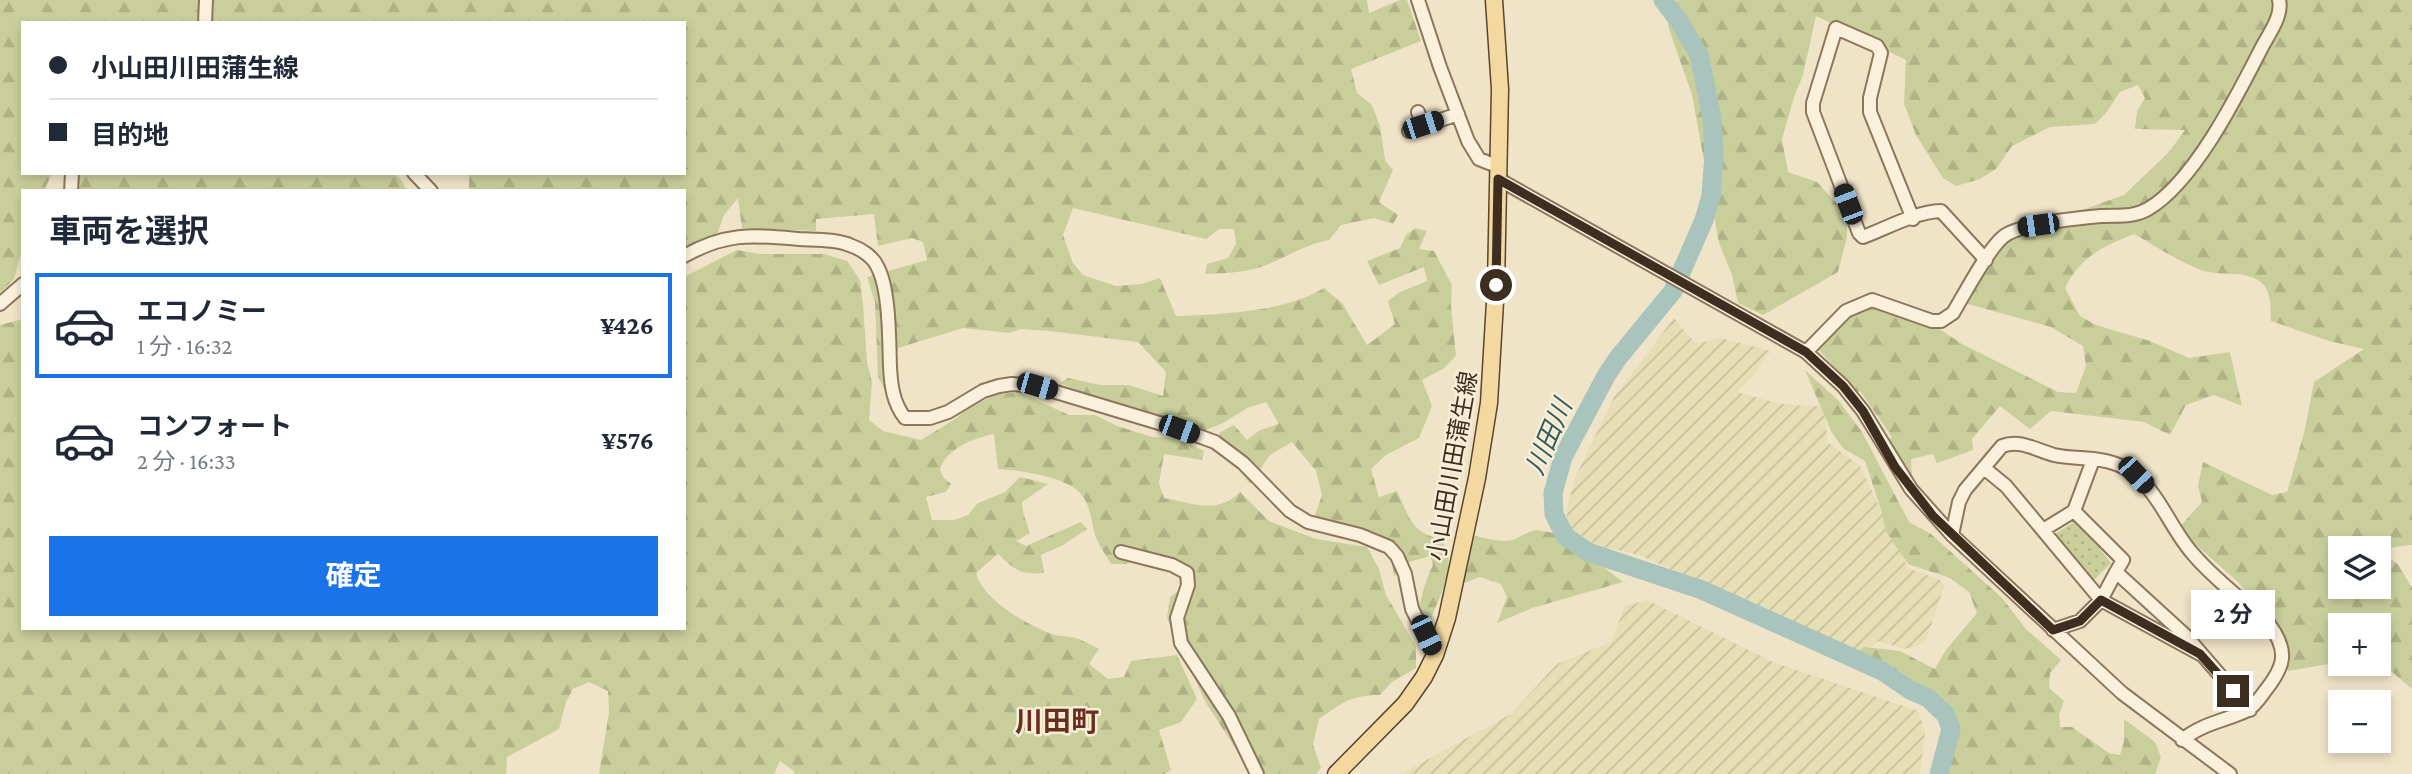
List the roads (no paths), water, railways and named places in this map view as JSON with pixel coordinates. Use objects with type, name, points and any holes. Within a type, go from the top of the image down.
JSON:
[{"type":"main road","name":"小山田川田蒲生線","points":[[1336,774],[1405,704],[1424,677],[1435,655],[1447,618],[1487,426],[1493,355],[1499,173],[1500,89],[1493,0]]},
{"type":"street","points":[[205,21],[206,0]]},
{"type":"street","points":[[1418,0],[1468,141],[1479,159],[1806,352],[1843,386],[1863,411],[1911,489],[1952,535],[2122,693],[2230,774]]},
{"type":"street","points":[[1806,352],[1846,311],[1872,300],[1932,321],[1941,321],[1953,313],[2001,238],[2017,228],[2101,216],[2127,217],[2147,209],[2170,191],[2216,131],[2277,18],[2279,0]]},
{"type":"street","points":[[1913,219],[1870,112],[1870,98],[1881,53],[1877,46],[1836,28],[1813,103],[1813,112],[1859,233],[1863,237],[1913,219],[1931,212],[1941,211],[1986,260]]},
{"type":"street","points":[[1418,112],[1423,125]]},
{"type":"street","points":[[1409,131],[1458,114]]},
{"type":"street","points":[[416,175],[428,189]]},
{"type":"street","points":[[686,255],[734,236],[761,235],[834,241],[852,246],[877,264],[888,320],[891,383],[895,401],[905,418],[930,418],[948,412],[983,391],[1012,384],[1037,386],[1214,442],[1243,463],[1290,512],[1308,522],[1360,535],[1389,547],[1401,565],[1412,609],[1435,655]]},
{"type":"street","points":[[0,304],[21,286]]},
{"type":"street","points":[[1952,535],[1959,502],[1965,490],[2002,446],[2011,443],[2020,443],[2060,456],[2111,462],[2136,475],[2156,496],[2193,555],[2269,624],[2277,636],[2282,653],[2280,673],[2250,710],[2195,730],[2182,740]]},
{"type":"street","points":[[2043,530],[2074,511],[2094,460]]},
{"type":"street","points":[[1984,468],[2006,486],[2101,600],[2200,654]]},
{"type":"street","points":[[2053,630],[2080,621],[2101,600],[2123,560],[2074,511]]},
{"type":"street","points":[[1121,552],[1172,565],[1187,573],[1188,586],[1177,618],[1181,643],[1229,716],[1257,774]]},
{"type":"street","points":[[2116,572],[2186,636],[2250,710]]},
{"type":"waterway","name":"川田川","points":[[1663,0],[1699,55],[1712,118],[1714,154],[1711,196],[1704,220],[1673,291],[1606,376],[1563,457],[1553,493],[1554,514],[1565,536],[1588,552],[1702,590],[1882,671],[1910,690],[1928,698],[1946,715],[1951,729],[1939,774]]},
{"type":"district","name":"川田町","points":[[1057,721]]}]
